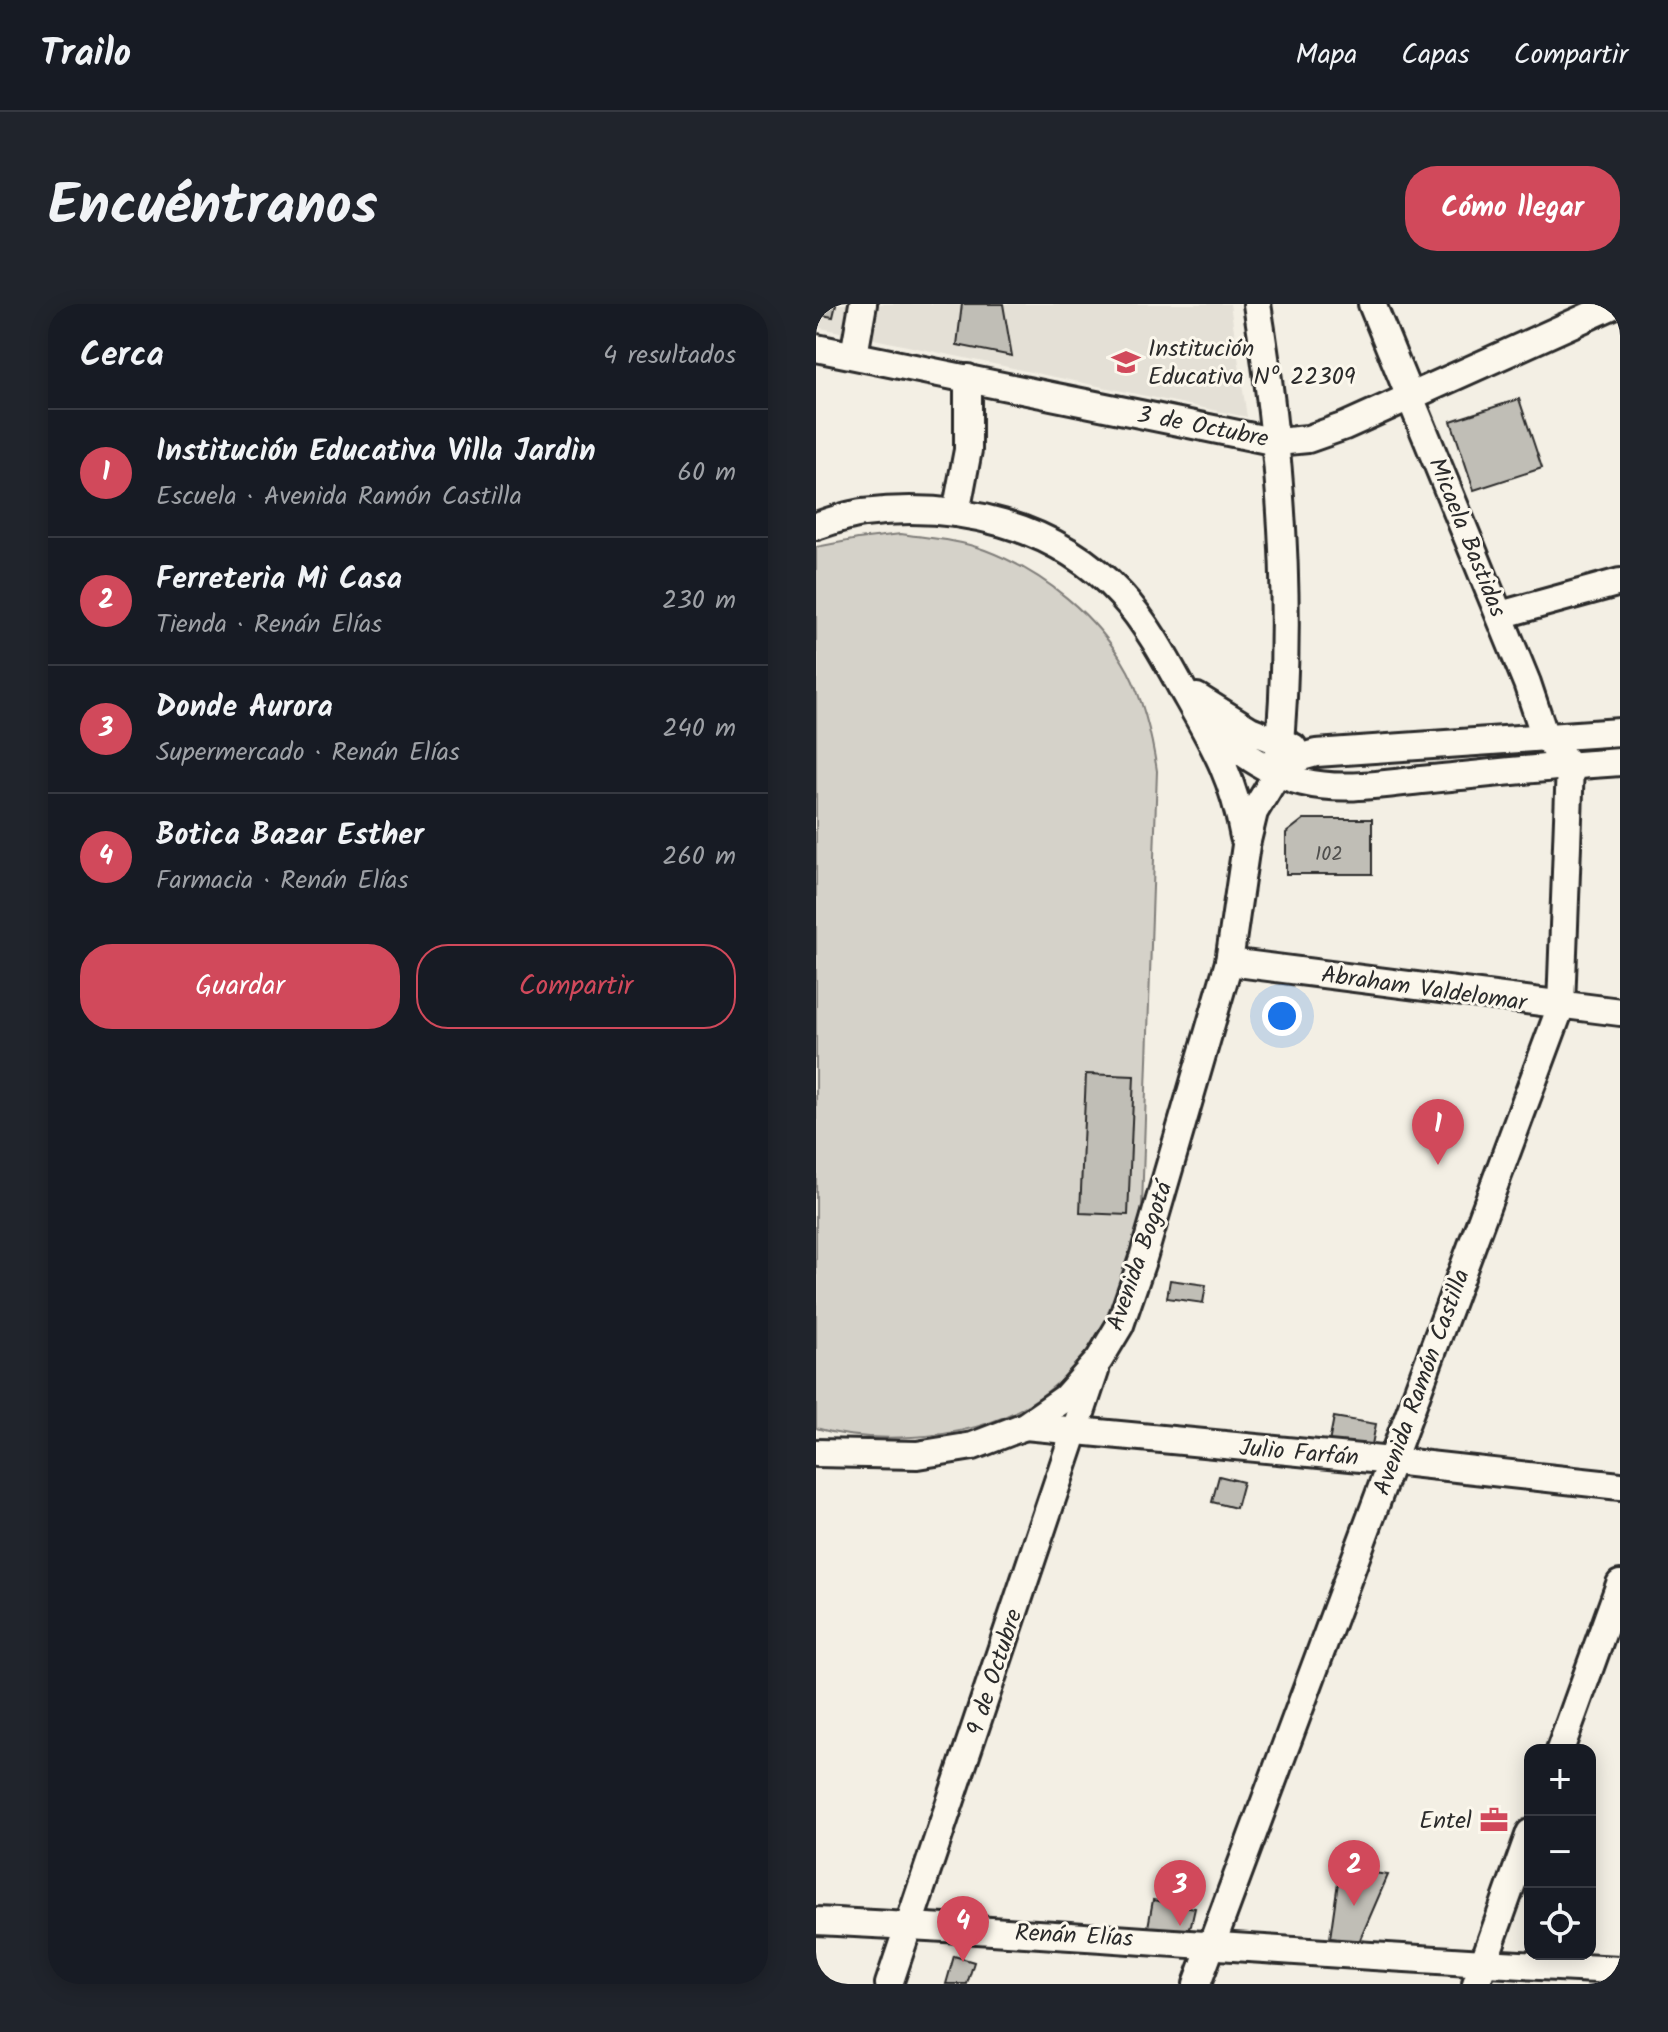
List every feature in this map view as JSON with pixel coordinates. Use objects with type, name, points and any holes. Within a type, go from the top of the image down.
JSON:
[{"type":"street","points":[[854,355],[863,304]]},
{"type":"street","points":[[1257,304],[1277,442],[1286,640],[1277,774]]},
{"type":"street","name":"Micaela Bastidas","points":[[1372,304],[1500,615],[1545,737],[1570,765]]},
{"type":"street","name":"3 de Octubre","points":[[816,348],[1277,442],[1308,439],[1345,426],[1616,304]]},
{"type":"street","points":[[956,513],[968,450],[968,378]]},
{"type":"street","points":[[816,526],[861,513],[910,510],[956,513],[1008,524],[1055,542],[1078,556],[1123,597],[1176,678],[1220,756],[1231,782],[1246,845]]},
{"type":"street","points":[[1500,615],[1620,582]]},
{"type":"street","points":[[1176,678],[1219,712],[1280,744],[1316,753]]},
{"type":"street","points":[[1197,716],[1229,743],[1277,774],[1304,783],[1330,786],[1620,762]]},
{"type":"street","points":[[1246,845],[1254,812],[1277,774],[1298,758],[1316,753],[1620,732]]},
{"type":"street","name":"Avenida Ramón Castilla","points":[[1197,1984],[1561,1006],[1570,765]]},
{"type":"street","name":"Avenida Bogotá","points":[[816,1453],[917,1455],[973,1446],[1025,1426],[1065,1398],[1099,1360],[1120,1325],[1143,1258],[1229,962],[1246,845]]},
{"type":"street","name":"Abraham Valdelomar","points":[[1229,962],[1620,1012]]},
{"type":"street","name":"9 de Octubre","points":[[889,1984],[1099,1360]]},
{"type":"street","name":"Julio Farfán","points":[[1025,1426],[1620,1486]]},
{"type":"street","points":[[1562,1744],[1620,1584]]},
{"type":"street","points":[[1479,1974],[1524,1850]]},
{"type":"street","name":"Renán Elías","points":[[816,1921],[1211,1944],[1479,1974],[1620,1970]]},
{"type":"shaded area","name":"Institución Educativa Nº 22309","points":[[816,304],[1230,304],[1247,417],[816,327]]},
{"type":"shaded area","points":[[901,534],[965,544],[1007,559],[1048,583],[1085,614],[1116,651],[1134,683],[1147,720],[1157,771],[1142,1206],[1132,1254],[1117,1297],[1097,1335],[1072,1368],[1042,1396],[1005,1417],[962,1430],[876,1438],[816,1428],[816,547]]},
{"type":"building","points":[[816,304],[836,304],[833,317],[816,314]]},
{"type":"building","points":[[962,304],[1003,304],[1012,356],[957,345]]},
{"type":"building","points":[[1519,399],[1542,468],[1474,490],[1451,421]]},
{"type":"building","points":[[1304,819],[1372,819],[1372,874],[1286,874],[1286,833]]},
{"type":"building","points":[[1086,1074],[1134,1076],[1128,1215],[1080,1213]]},
{"type":"building","points":[[1170,1280],[1206,1285],[1203,1303],[1167,1298]]},
{"type":"building","points":[[1334,1417],[1376,1424],[1371,1450],[1329,1443]]},
{"type":"building","points":[[1219,1476],[1243,1482],[1236,1508],[1212,1502]]},
{"type":"building","points":[[1340,1868],[1388,1875],[1359,1942],[1330,1938]]},
{"type":"building","points":[[1153,1900],[1195,1908],[1191,1926],[1180,1933],[1148,1927]]},
{"type":"building","points":[[954,1956],[974,1962],[967,1984],[946,1984]]},
{"type":"place","name":"Institución Educativa Nº 22309","points":[[1126,362]]},
{"type":"place","name":"Institución Educativa Villa Jardin","points":[[1438,1165]]},
{"type":"place","name":"Entel","points":[[1494,1820]]},
{"type":"place","name":"Ferreteria Mi Casa","points":[[1354,1906]]},
{"type":"place","name":"Donde Aurora","points":[[1180,1926]]},
{"type":"place","name":"Botica Bazar Esther","points":[[963,1962]]}]
